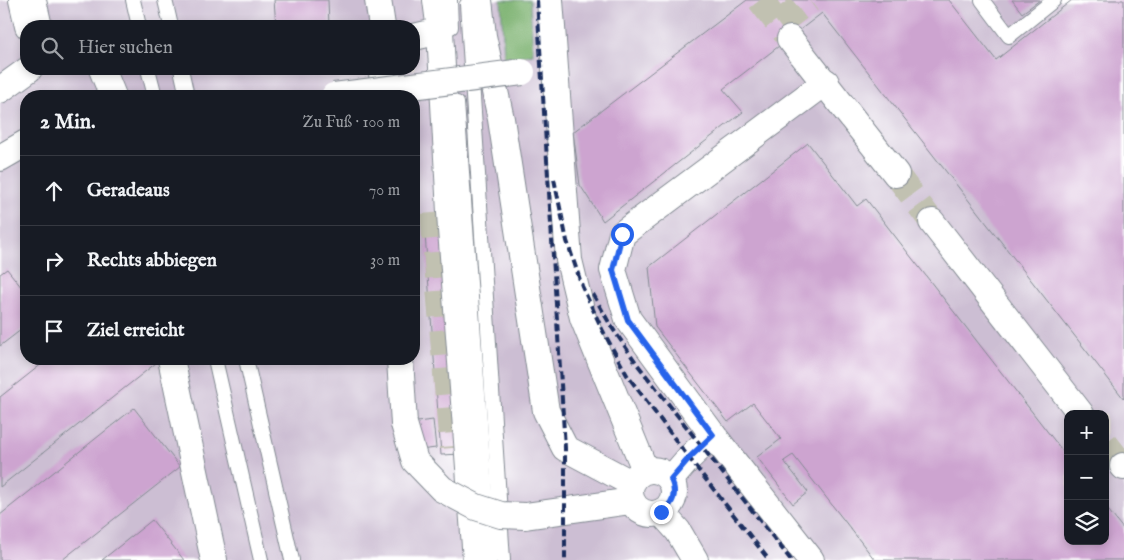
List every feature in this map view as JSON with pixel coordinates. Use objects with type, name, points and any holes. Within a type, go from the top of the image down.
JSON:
[{"type":"street","points":[[22,0],[27,20]]},
{"type":"street","points":[[378,0],[381,20]]},
{"type":"street","points":[[436,0],[440,31],[451,230],[476,560]]},
{"type":"street","points":[[479,0],[483,36],[501,119],[546,410],[564,448],[636,485]]},
{"type":"street","points":[[400,365],[404,424],[415,461],[442,490],[476,507],[501,515],[524,516],[636,485],[660,470],[671,479],[674,486],[672,502],[668,508],[661,512],[647,514],[641,511],[636,485],[583,318],[570,260],[550,0]]},
{"type":"street","points":[[420,36],[440,31]]},
{"type":"street","points":[[790,39],[826,82],[896,174]]},
{"type":"street","points":[[381,90],[554,68]]},
{"type":"street","points":[[0,90],[21,75]]},
{"type":"street","points":[[104,75],[111,90]]},
{"type":"street","points":[[382,75],[383,90]]},
{"type":"street","points":[[811,560],[713,435],[628,320],[613,270],[622,234],[826,82]]},
{"type":"street","points":[[434,213],[435,144],[444,115]]},
{"type":"street","points":[[0,158],[20,146]]},
{"type":"street","points":[[932,222],[1079,410]]},
{"type":"street","points":[[171,365],[214,560]]},
{"type":"street","points":[[671,479],[713,435]]},
{"type":"street","points":[[661,512],[678,531],[695,560]]},
{"type":"lane","points":[[38,0],[43,20]]},
{"type":"lane","points":[[133,0],[138,20]]},
{"type":"lane","points":[[165,0],[170,20]]},
{"type":"lane","points":[[450,0],[490,560]]},
{"type":"lane","points":[[467,0],[503,560]]},
{"type":"lane","points":[[982,0],[1009,36],[1054,0]]},
{"type":"lane","points":[[150,75],[153,90]]},
{"type":"lane","points":[[182,75],[186,90]]},
{"type":"lane","points":[[216,365],[261,560]]},
{"type":"lane","points":[[247,365],[292,560]]},
{"type":"shaded area","points":[[0,0],[1124,0],[1124,560],[0,560]]},
{"type":"green space","points":[[501,0],[530,0],[533,54],[504,58]]},
{"type":"building","points":[[274,0],[328,0],[329,20],[276,20]]},
{"type":"building","points":[[747,0],[949,0],[996,60],[1072,0],[1124,0],[1124,399],[822,13],[723,89],[743,112],[603,221],[580,185],[573,132]]},
{"type":"building","points":[[1012,0],[1040,0],[1022,13]]},
{"type":"building","points":[[808,143],[857,206],[866,199],[1064,453],[1064,545],[1109,545],[1109,511],[1124,530],[1124,560],[875,560],[793,455],[784,461],[808,492],[793,504],[757,457],[781,439],[753,403],[728,422],[655,327],[649,267]]},
{"type":"building","points":[[444,218],[462,454],[441,455],[424,220]]},
{"type":"building","points":[[7,269],[20,285],[20,331],[0,346],[0,274]]},
{"type":"building","points":[[40,365],[153,365],[0,487],[0,397]]},
{"type":"building","points":[[134,408],[180,467],[62,560],[0,560],[0,515]]},
{"type":"building","points":[[433,420],[436,448],[420,450],[417,422]]},
{"type":"building","points":[[152,520],[184,560],[102,560]]},
{"type":"tunnel","points":[[760,0],[790,39]]},
{"type":"tunnel","points":[[778,24],[810,0]]},
{"type":"tunnel","points":[[896,174],[932,222]]},
{"type":"tunnel","points":[[433,213],[452,448]]},
{"type":"tunnel","points":[[1109,448],[1123,466]]},
{"type":"railway","points":[[537,0],[565,448],[565,560]]},
{"type":"railway","points":[[554,179],[567,241],[582,286],[603,331],[627,375],[769,560]]},
{"type":"railway","points":[[593,294],[611,326],[637,364],[791,560]]},
{"type":"route","points":[[622,234],[613,270],[628,320],[713,435],[671,479],[674,486],[672,502],[668,508],[661,512]]}]
